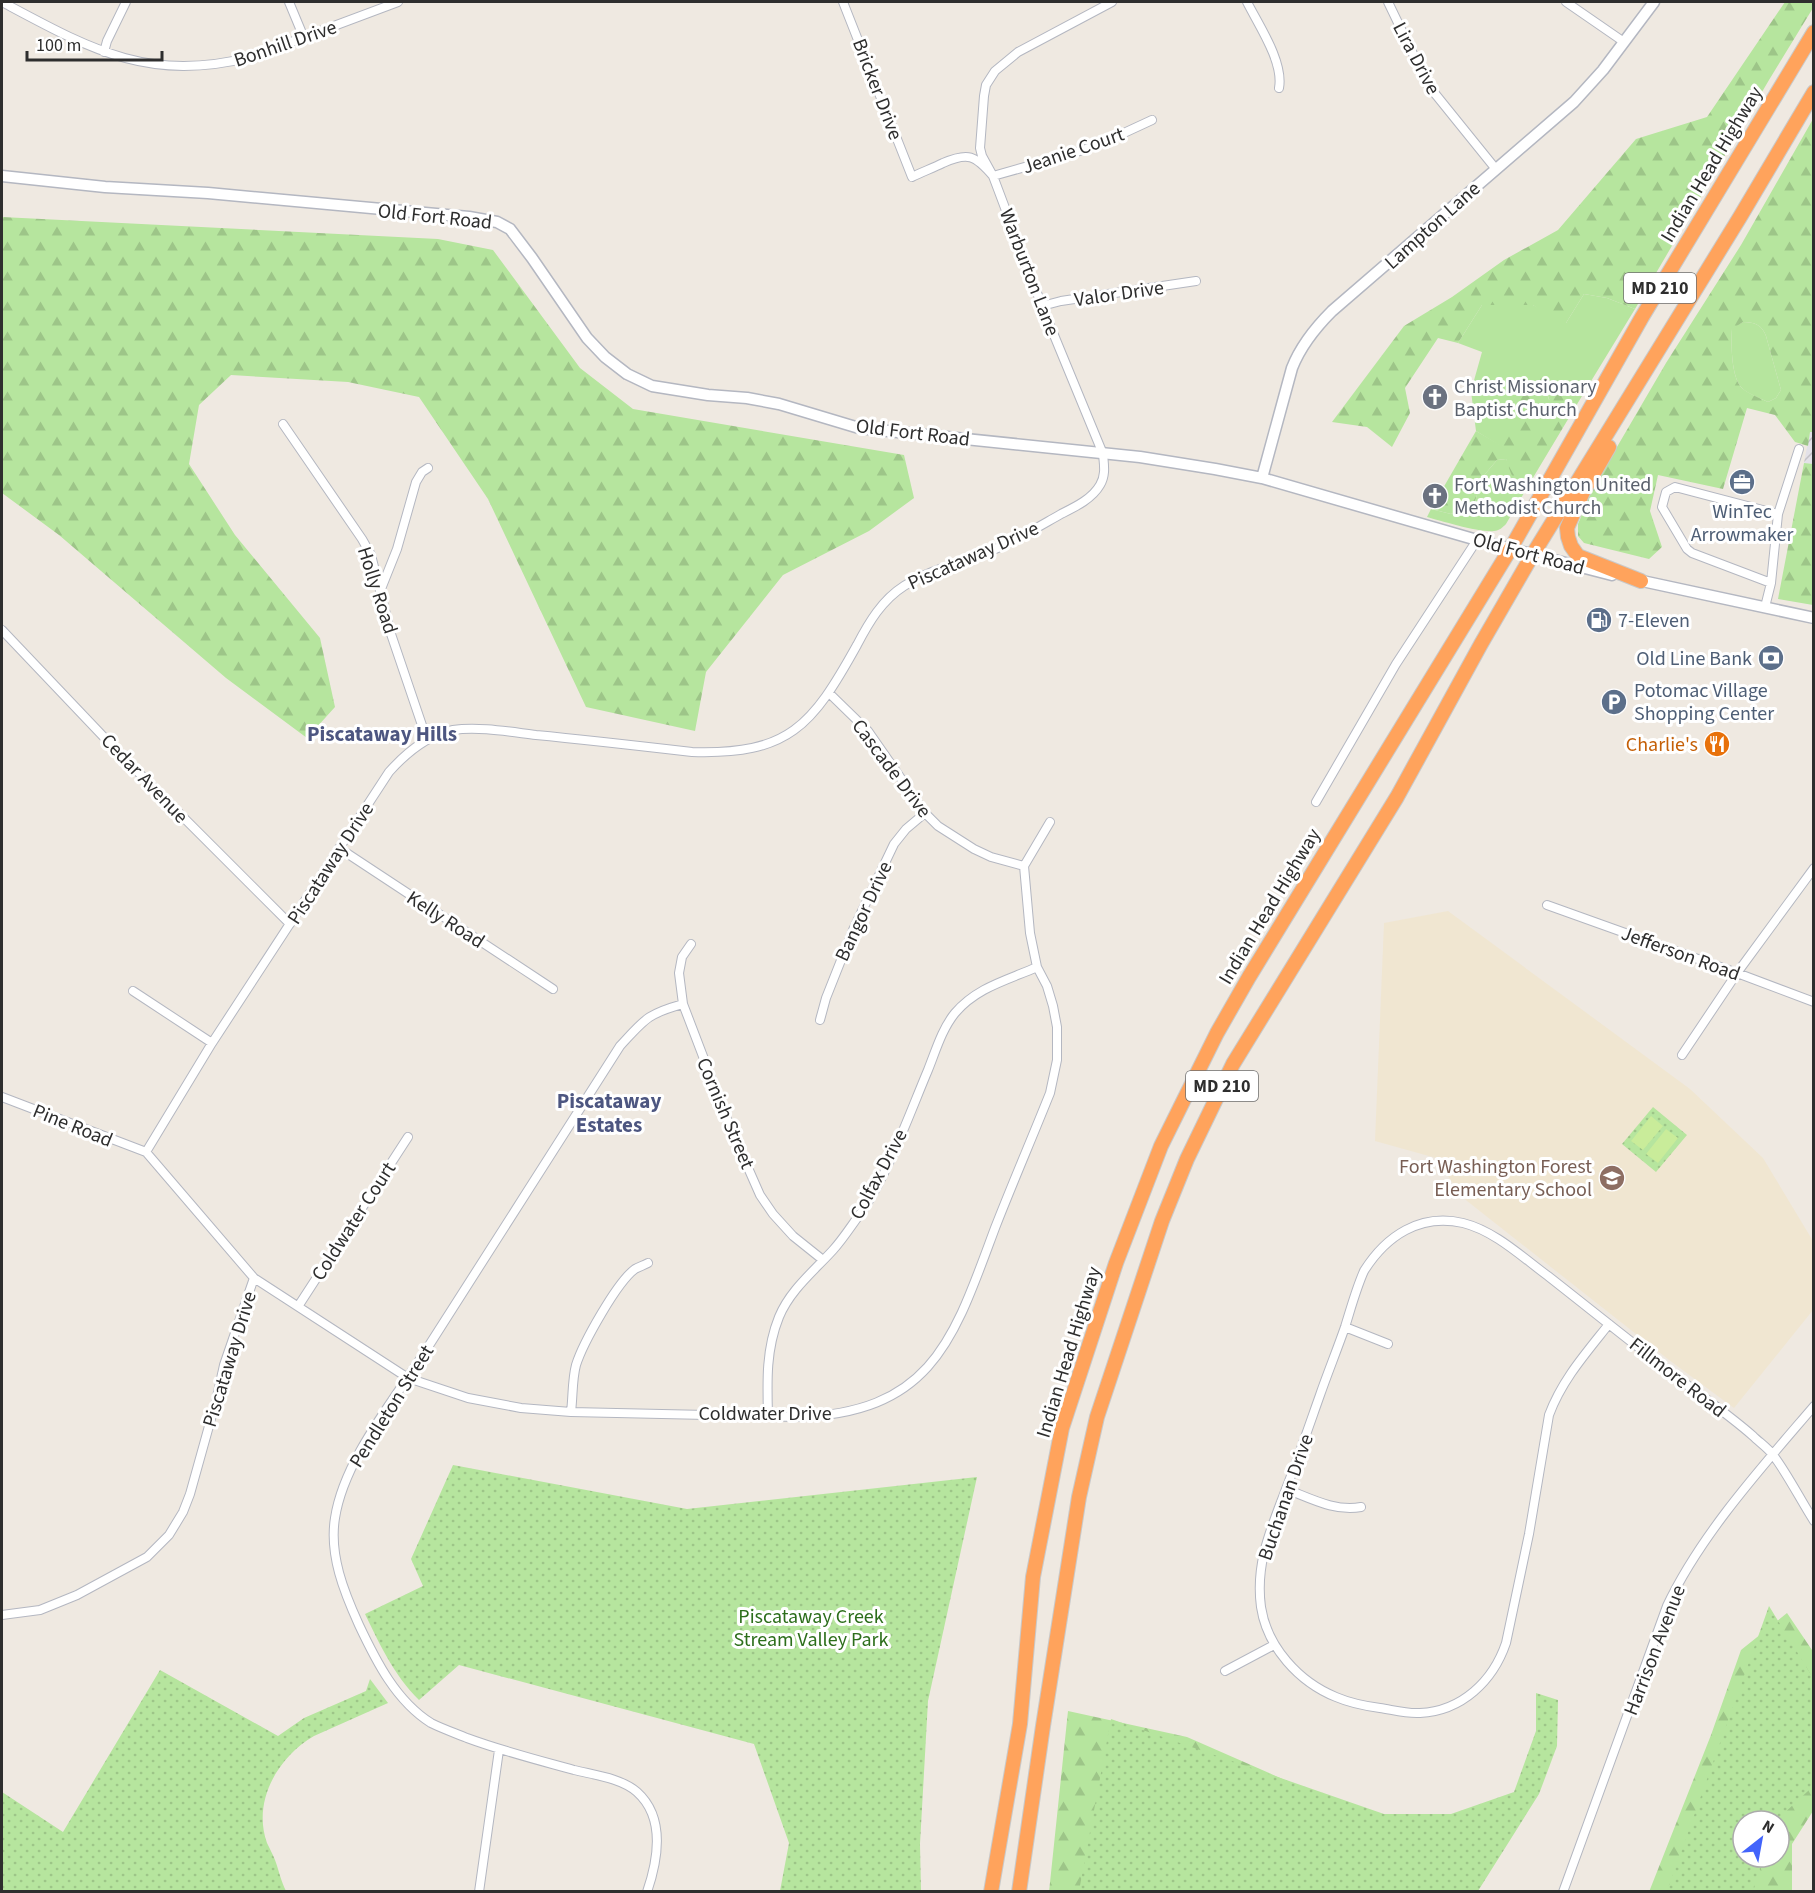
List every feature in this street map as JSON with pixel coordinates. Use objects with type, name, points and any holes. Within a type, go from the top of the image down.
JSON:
[{"type":"highway","name":"Indian Head Highway","points":[[991,1892],[1020,1724],[1034,1577],[1058,1448],[1077,1379],[1138,1203],[1161,1146],[1217,1034],[1350,810],[1511,548],[1642,317],[1814,32]]},
{"type":"highway","name":"MD 210","points":[[1019,1892],[1082,1486],[1097,1417],[1162,1221],[1187,1159],[1233,1064],[1397,797],[1533,554],[1814,92]]},
{"type":"highway","points":[[1641,581],[1578,556],[1571,546],[1568,528],[1584,492],[1615,438],[1648,367]]},
{"type":"main road","name":"Lampton Lane","points":[[1262,478],[1292,368],[1307,339],[1332,311],[1574,102],[1603,70],[1654,2]]},
{"type":"main road","name":"Old Fort Road","points":[[2,176],[105,187],[219,194],[469,217],[497,222],[510,229],[587,338],[605,357],[627,374],[652,386],[779,404],[859,428],[1176,461],[1262,478],[1476,540],[1641,581],[1814,618]]},
{"type":"street","name":"Bonhill Drive","points":[[2,2],[104,52],[145,63],[187,67],[227,63],[251,57],[398,2]]},
{"type":"street","points":[[104,52],[126,2]]},
{"type":"street","points":[[289,2],[304,38]]},
{"type":"street","points":[[844,4],[855,2]]},
{"type":"street","points":[[993,176],[980,148],[984,96],[986,86],[995,71],[1018,52],[1112,2]]},
{"type":"street","points":[[1247,2],[1274,56],[1280,80],[1279,87]]},
{"type":"street","name":"Lira Drive","points":[[1388,2],[1428,85],[1496,168]]},
{"type":"street","points":[[1566,2],[1624,42]]},
{"type":"street","name":"Bricker Drive","points":[[844,4],[912,177]]},
{"type":"street","name":"Jeanie Court","points":[[993,176],[1098,145],[1152,120]]},
{"type":"street","name":"Warburton Lane","points":[[912,177],[961,156],[972,157],[993,176],[1042,306],[1103,454]]},
{"type":"street","name":"Valor Drive","points":[[1042,306],[1061,301],[1196,281]]},
{"type":"street","name":"Holly Road","points":[[283,424],[371,555],[391,634],[427,740]]},
{"type":"street","points":[[1765,607],[1771,583],[1778,514],[1799,449]]},
{"type":"street","name":"Piscataway Drive","points":[[2,1615],[40,1610],[77,1595],[147,1557],[169,1534],[183,1512],[216,1401],[224,1365],[254,1278],[146,1152],[212,1043],[339,848],[389,772],[405,755],[427,740],[454,730],[500,731],[692,752],[722,753],[758,747],[783,738],[806,721],[817,709],[829,693],[870,620],[896,592],[924,575],[1014,541],[1082,502],[1095,493],[1103,479],[1105,469],[1103,454]]},
{"type":"street","points":[[381,589],[397,549],[416,482],[422,472],[428,468]]},
{"type":"street","points":[[1771,583],[1692,553],[1687,549],[1662,507],[1662,502],[1666,492],[1675,487],[1778,514]]},
{"type":"street","points":[[1316,802],[1396,664],[1476,540]]},
{"type":"street","name":"Cedar Avenue","points":[[2,630],[118,752],[290,924]]},
{"type":"street","name":"Cascade Drive","points":[[829,693],[868,731],[925,813],[950,835],[974,849],[991,857],[1024,866]]},
{"type":"street","name":"Bangor Drive","points":[[820,1020],[826,998],[853,930],[894,844],[906,829],[925,813]]},
{"type":"street","points":[[1024,866],[1050,822]]},
{"type":"street","name":"Kelly Road","points":[[339,848],[553,989]]},
{"type":"street","name":"Coldwater Drive","points":[[254,1278],[299,1305],[408,1378],[491,1404],[571,1412],[820,1416],[850,1411],[877,1402],[901,1390],[933,1362],[964,1310],[1050,1093],[1057,1060],[1057,1027],[1047,986],[1037,967],[1029,926],[1024,866]]},
{"type":"street","points":[[1682,1055],[1737,973],[1814,868]]},
{"type":"street","name":"Jefferson Road","points":[[1548,905],[1814,1002]]},
{"type":"street","name":"Cornish Street","points":[[691,944],[682,957],[679,973],[683,1004],[729,1127],[760,1195],[773,1214],[793,1236],[823,1260]]},
{"type":"street","name":"Colfax Drive","points":[[768,1415],[768,1358],[775,1326],[785,1304],[846,1233],[864,1207],[890,1159],[946,1024],[969,999],[980,991],[999,981],[1037,967]]},
{"type":"street","points":[[133,991],[212,1043]]},
{"type":"street","name":"Pendleton Street","points":[[647,1892],[657,1861],[657,1839],[652,1816],[645,1802],[636,1792],[623,1784],[499,1750],[432,1723],[418,1713],[396,1690],[377,1662],[354,1613],[338,1568],[333,1535],[342,1489],[364,1443],[620,1046],[642,1022],[654,1013],[683,1004]]},
{"type":"street","name":"Pine Road","points":[[2,1097],[146,1152]]},
{"type":"street","name":"Coldwater Court","points":[[299,1305],[408,1137]]},
{"type":"street","name":"Buchanan Drive","points":[[1519,1254],[1491,1234],[1462,1222],[1438,1221],[1407,1229],[1395,1236],[1373,1256],[1360,1280],[1345,1327],[1270,1529],[1260,1567],[1264,1624],[1275,1645],[1292,1668],[1335,1697],[1369,1707],[1420,1713],[1441,1710],[1460,1701],[1481,1686],[1502,1656],[1506,1643],[1529,1534],[1549,1415],[1556,1397],[1571,1372],[1609,1324]]},
{"type":"street","name":"Fillmore Road","points":[[1519,1254],[1743,1427],[1773,1454],[1814,1521]]},
{"type":"street","points":[[571,1412],[576,1368],[582,1347],[625,1280],[635,1269],[648,1263]]},
{"type":"street","points":[[1345,1327],[1388,1344]]},
{"type":"street","name":"Harrison Avenue","points":[[1563,1892],[1677,1584],[1723,1518],[1814,1406]]},
{"type":"street","points":[[1286,1489],[1332,1506],[1345,1509],[1361,1507]]},
{"type":"street","points":[[1225,1671],[1275,1645]]},
{"type":"street","points":[[479,1892],[499,1750]]},
{"type":"shaded area","points":[[1810,431],[1813,432],[1813,464],[1804,463]]},
{"type":"shaded area","name":"Fort Washington Forest Elementary School","points":[[1448,911],[1690,1089],[1763,1158],[1813,1241],[1813,1310],[1734,1408],[1669,1360],[1462,1197],[1436,1158],[1375,1141],[1384,923]]},
{"type":"green space","points":[[1785,2],[1813,2],[1813,8],[1635,309],[1607,298],[1584,294],[1566,323],[1557,323],[1533,305],[1482,305],[1458,343],[1438,338],[1405,388],[1410,413],[1392,447],[1367,427],[1332,422],[1404,326],[1452,297],[1504,260],[1558,230],[1636,139],[1707,117]]},
{"type":"green space","points":[[1813,119],[1814,432],[1810,432],[1808,446],[1795,442],[1775,415],[1747,408],[1723,489],[1658,475],[1650,511],[1662,547],[1649,559],[1584,543],[1578,536],[1578,524],[1593,488],[1666,363],[1741,245]],"holes":[[[1743,322],[1758,325],[1766,336],[1781,390],[1776,398],[1768,402],[1751,394],[1738,383],[1732,351],[1732,329]]]},
{"type":"green space","points":[[2,217],[438,239],[493,250],[580,368],[633,409],[904,455],[914,498],[869,531],[783,575],[706,672],[695,731],[586,707],[488,499],[419,397],[348,382],[231,375],[199,405],[189,464],[235,535],[320,638],[335,707],[307,738],[226,678],[59,535],[2,493]]},
{"type":"green space","points":[[1584,294],[1607,298],[1635,309],[1582,396],[1572,383],[1549,400],[1546,387],[1502,447],[1476,431],[1471,391],[1482,352],[1458,343],[1482,305],[1533,305],[1566,323]]},
{"type":"green space","points":[[1743,322],[1758,325],[1766,336],[1781,390],[1776,398],[1768,402],[1751,394],[1738,383],[1732,351],[1732,328]]},
{"type":"green space","points":[[1536,376],[1542,378],[1549,400],[1565,383],[1572,383],[1582,396],[1528,486],[1515,480],[1506,459],[1497,460],[1480,480],[1473,507],[1462,508],[1451,514],[1431,509],[1476,431],[1502,446],[1509,416],[1527,386]]},
{"type":"green space","points":[[1506,459],[1521,485],[1528,486],[1501,529],[1480,530],[1427,517],[1431,509],[1451,514],[1462,508],[1473,507],[1480,480],[1497,460]]},
{"type":"green space","points":[[1804,463],[1813,464],[1813,605],[1778,599]]},
{"type":"green space","points":[[1653,1107],[1687,1135],[1656,1172],[1622,1144]]},
{"type":"green space","points":[[1651,1116],[1663,1126],[1643,1150],[1631,1141]]},
{"type":"green space","points":[[1666,1129],[1678,1138],[1658,1163],[1646,1154]]},
{"type":"green space","name":"Piscataway Creek Stream Valley Park","points":[[453,1465],[687,1509],[977,1477],[928,1701],[920,1844],[921,1891],[780,1891],[789,1843],[754,1744],[459,1665],[419,1700],[395,1670],[365,1614],[423,1586],[411,1559]]},
{"type":"green space","points":[[1769,1606],[1813,1678],[1813,1781],[1808,1791],[1789,1809],[1731,1809],[1731,1869],[1761,1869],[1753,1891],[1667,1891]]},
{"type":"green space","points":[[1787,1613],[1814,1653],[1813,1811],[1792,1844],[1792,1891],[1649,1892],[1711,1735],[1741,1650]]},
{"type":"green space","points":[[160,1670],[278,1736],[304,1718],[366,1691],[370,1679],[388,1703],[314,1736],[289,1756],[271,1782],[263,1812],[263,1827],[286,1891],[2,1891],[2,1792],[63,1832]]},
{"type":"green space","points":[[1536,1693],[1558,1700],[1557,1746],[1539,1794],[1478,1891],[1079,1891],[1111,1719],[1384,1814],[1451,1814],[1514,1792],[1536,1731]]},
{"type":"green space","points":[[1068,1711],[1187,1737],[1369,1817],[1469,1892],[1049,1892]]},
{"type":"place","name":"Christ Missionary Baptist Church","points":[[1435,397]]},
{"type":"place","name":"WinTec Arrowmaker","points":[[1742,482]]},
{"type":"place","name":"Fort Washington United Methodist Church","points":[[1435,496]]},
{"type":"place","name":"7-Eleven","points":[[1599,620]]},
{"type":"place","name":"Old Line Bank","points":[[1771,658]]},
{"type":"place","name":"Potomac Village Shopping Center","points":[[1614,702]]},
{"type":"place","name":"Charlie's","points":[[1717,744]]},
{"type":"place","name":"Fort Washington Forest Elementary School","points":[[1612,1178]]},
{"type":"district","name":"Piscataway Hills","points":[[382,734]]},
{"type":"district","name":"Piscataway Estates","points":[[609,1113]]}]
